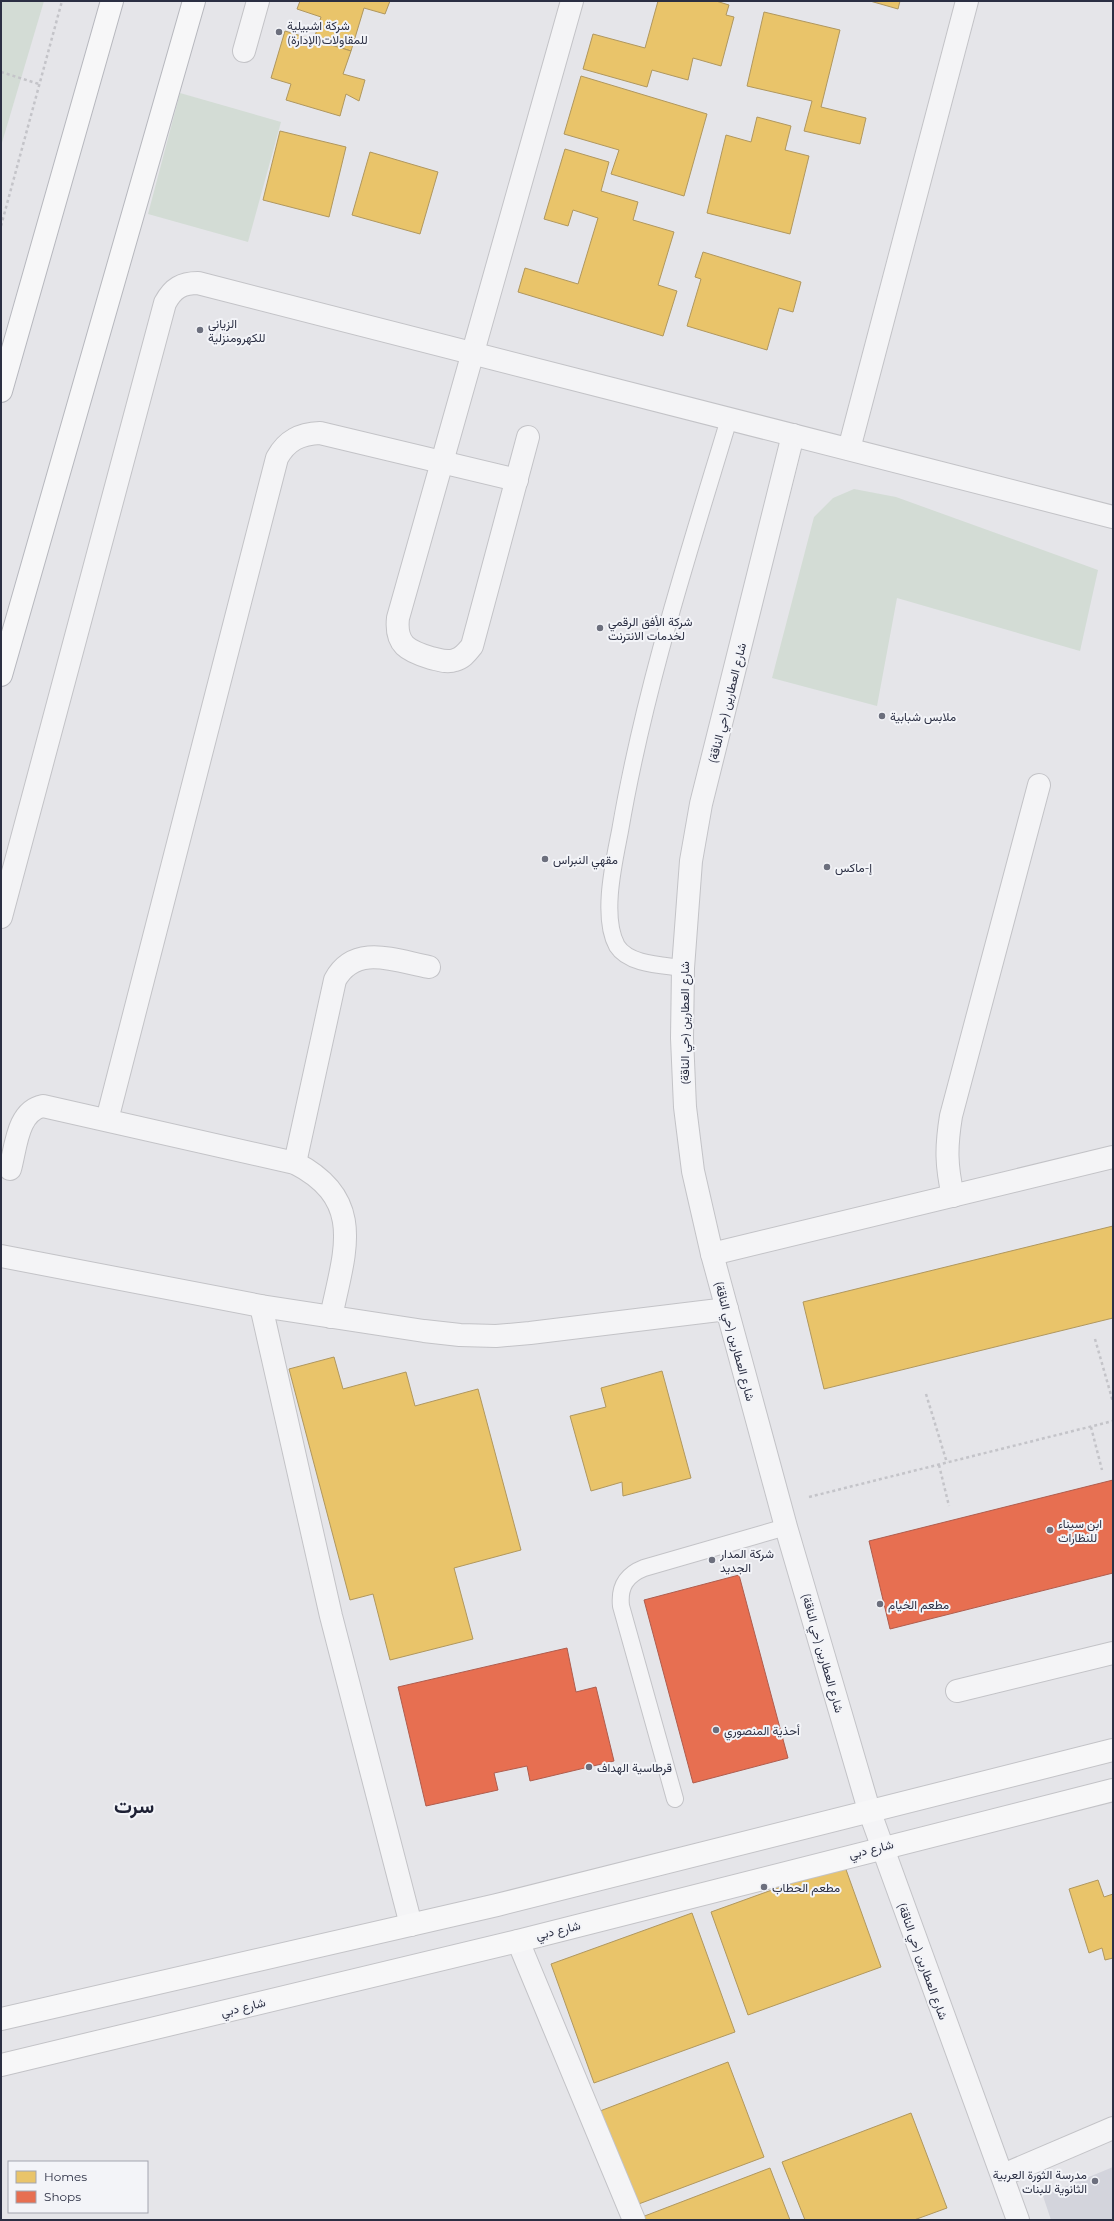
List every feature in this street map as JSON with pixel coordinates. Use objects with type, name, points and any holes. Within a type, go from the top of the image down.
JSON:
[{"type":"main road","points":[[1,391],[112,1]]},
{"type":"main road","points":[[1,675],[194,1]]},
{"type":"main road","points":[[1,2019],[411,1925],[1113,1750]]},
{"type":"main road","name":"شارع دبي","points":[[1,2065],[518,1941],[881,1847],[1113,1790]]},
{"type":"street","points":[[244,51],[258,1]]},
{"type":"street","points":[[528,437],[472,646],[465,655],[456,660],[446,662],[414,653],[405,646],[399,637],[397,628],[398,618],[572,1]]},
{"type":"street","points":[[849,449],[967,1]]},
{"type":"street","points":[[1,917],[163,311],[170,294],[177,287],[188,283],[198,283],[1113,517]]},
{"type":"street","points":[[107,1120],[277,458],[282,449],[290,442],[309,434],[320,433],[517,480]]},
{"type":"street","name":"شارع العطارين (حي الناقة)","points":[[794,435],[702,804],[691,861],[683,968],[682,1038],[685,1107],[693,1171],[726,1310],[786,1527],[869,1810],[881,1847],[1003,2175],[1011,2218]]},
{"type":"street","points":[[953,1196],[947,1168],[947,1143],[951,1116],[1039,785]]},
{"type":"street","points":[[295,1163],[335,980],[340,970],[347,963],[367,957],[429,967]]},
{"type":"street","points":[[10,1169],[22,1125],[32,1110],[37,1107],[49,1106],[295,1163],[311,1172],[327,1186],[339,1204],[346,1224],[346,1245],[332,1317]]},
{"type":"street","points":[[712,1254],[1113,1157]]},
{"type":"street","points":[[1,1256],[261,1306],[424,1331],[496,1336],[726,1310]]},
{"type":"street","points":[[261,1306],[331,1616],[411,1925]]},
{"type":"street","points":[[957,1692],[1113,1653]]},
{"type":"street","points":[[518,1941],[634,2220]]},
{"type":"street","points":[[1003,2175],[1113,2128]]},
{"type":"lane","points":[[683,968],[638,960],[628,956],[619,948],[612,935],[610,921],[612,881],[628,785],[658,655],[729,419]]},
{"type":"lane","points":[[675,1799],[622,1606],[620,1596],[622,1587],[635,1572],[644,1568],[786,1527]]},
{"type":"path","points":[[1,226],[62,1]]},
{"type":"path","points":[[1,72],[39,84]]},
{"type":"path","points":[[1095,1340],[1113,1402]]},
{"type":"path","points":[[926,1394],[947,1463]]},
{"type":"path","points":[[780,1504],[1113,1421]]},
{"type":"path","points":[[1091,1427],[1102,1470]]},
{"type":"path","points":[[939,1465],[949,1506]]},
{"type":"shaded area","points":[[1,1],[44,1],[1,146]]},
{"type":"shaded area","points":[[180,93],[281,122],[248,242],[148,214]]},
{"type":"shaded area","points":[[854,489],[896,497],[1098,570],[1080,651],[897,598],[877,706],[772,678],[814,517],[833,498]]},
{"type":"shaded area","name":"مدرسة الثورة العربية الثانوية للبنات","points":[[1113,2167],[1113,2220],[1051,2220],[1043,2196]]},
{"type":"building: Homes","points":[[300,1],[390,1],[385,14],[364,8],[351,51],[314,39],[321,17],[297,9]]},
{"type":"building: Homes","points":[[658,1],[716,1],[729,5],[726,15],[734,17],[721,66],[693,58],[688,80],[652,70],[647,87],[583,69],[593,34],[645,48]]},
{"type":"building: Homes","points":[[870,1],[900,1],[898,9]]},
{"type":"building: Homes","points":[[764,12],[840,30],[821,107],[866,118],[860,144],[804,131],[812,101],[747,86]]},
{"type":"building: Homes","points":[[285,31],[351,51],[343,74],[365,80],[359,101],[346,94],[340,116],[286,100],[291,84],[271,78]]},
{"type":"building: Homes","points":[[581,76],[707,114],[684,196],[611,174],[619,150],[564,134]]},
{"type":"building: Homes","points":[[757,117],[791,126],[785,150],[809,156],[790,234],[707,213],[726,135],[751,142]]},
{"type":"building: Homes","points":[[280,131],[346,147],[329,217],[263,200]]},
{"type":"building: Homes","points":[[565,149],[609,162],[601,191],[638,202],[633,220],[674,232],[658,285],[677,291],[663,336],[518,292],[525,268],[578,284],[598,218],[573,210],[568,226],[544,219]]},
{"type":"building: Homes","points":[[370,152],[438,172],[420,234],[352,215]]},
{"type":"building: Homes","points":[[703,252],[801,282],[793,312],[779,308],[767,350],[687,326],[701,279],[695,277]]},
{"type":"building: Homes","points":[[1113,1226],[1113,1318],[824,1389],[803,1302]]},
{"type":"building: Homes","points":[[334,1357],[343,1389],[406,1372],[415,1406],[478,1389],[521,1550],[454,1568],[473,1639],[390,1660],[373,1594],[350,1600],[289,1369]]},
{"type":"building: Homes","points":[[662,1371],[691,1478],[623,1496],[622,1482],[591,1491],[570,1416],[606,1407],[601,1388]]},
{"type":"building: Homes","points":[[844,1864],[881,1967],[748,2015],[711,1912]]},
{"type":"building: Homes","points":[[1098,1880],[1104,1897],[1113,1894],[1113,1958],[1105,1960],[1102,1948],[1089,1953],[1069,1889]]},
{"type":"building: Homes","points":[[692,1913],[735,2032],[594,2083],[551,1964]]},
{"type":"building: Homes","points":[[728,2062],[764,2157],[636,2205],[600,2111]]},
{"type":"building: Homes","points":[[911,2113],[947,2208],[914,2220],[805,2220],[782,2162]]},
{"type":"building: Homes","points":[[770,2168],[790,2220],[643,2220],[642,2217]]},
{"type":"building: Shops","points":[[1113,1480],[1113,1573],[890,1629],[869,1541]]},
{"type":"building: Shops","points":[[739,1575],[788,1758],[693,1783],[644,1600]]},
{"type":"building: Shops","points":[[567,1648],[576,1692],[596,1687],[614,1761],[530,1781],[527,1766],[494,1773],[498,1790],[426,1806],[398,1687]]},
{"type":"place","name":"شركة اشبيلية للمقاولات(الإدارة)","points":[[279,32]]},
{"type":"place","name":"الزياني للكهرومنزلية","points":[[200,330]]},
{"type":"place","name":"شركة الأفق الرقمي لخدمات الانترنت","points":[[600,628]]},
{"type":"place","name":"ملابس شبابية","points":[[882,716]]},
{"type":"place","name":"مقهي النبراس","points":[[545,859]]},
{"type":"place","name":"إ-ماكس","points":[[827,867]]},
{"type":"place","name":"ابن سيناء للنظارات","points":[[1050,1530]]},
{"type":"place","name":"شركة المدار الجديد","points":[[712,1560]]},
{"type":"place","name":"مطعم الخيام","points":[[880,1604]]},
{"type":"place","name":"أحذية المنصوري","points":[[716,1730]]},
{"type":"place","name":"قرطاسية الهداف","points":[[589,1767]]},
{"type":"place","name":"مطعم الحطاب","points":[[764,1887]]},
{"type":"place","name":"مدرسة الثورة العربية الثانوية للبنات","points":[[1095,2181]]},
{"type":"district","name":"سرت","points":[[134,1806]]}]
